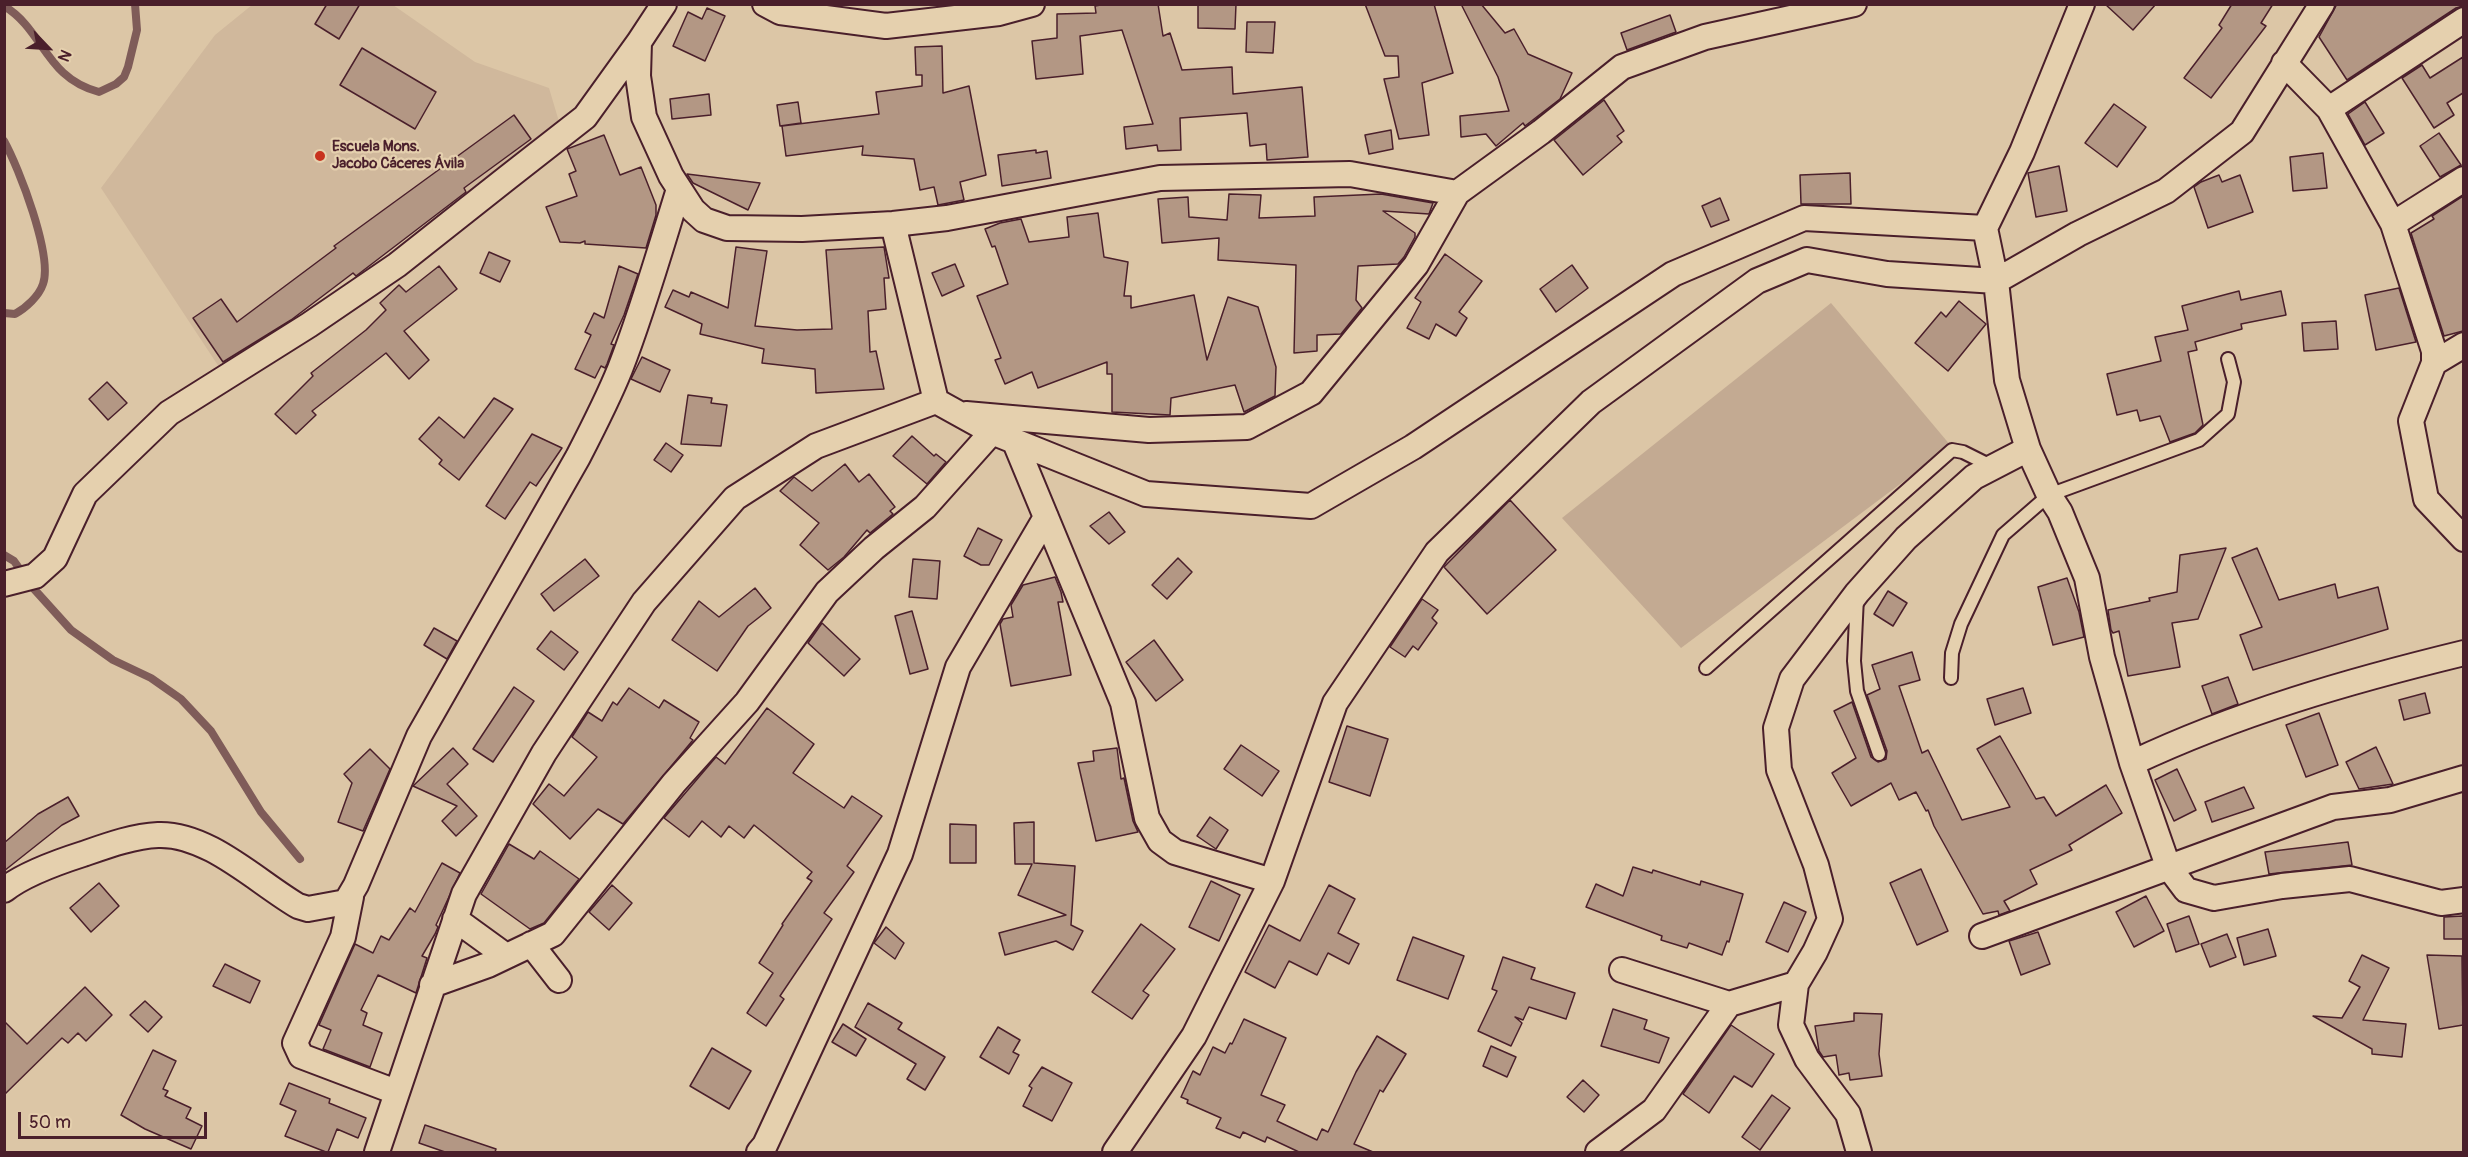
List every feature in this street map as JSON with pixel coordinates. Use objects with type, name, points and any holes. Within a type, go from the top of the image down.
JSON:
[{"type":"street","points":[[18,581],[55,558],[85,494],[169,413],[309,325],[397,265],[585,117],[639,42],[663,4]]},
{"type":"street","points":[[765,4],[780,12],[886,26],[999,14],[1032,4]]},
{"type":"street","points":[[958,413],[1149,430],[1247,427],[1311,393],[1416,265],[1457,193],[1541,132],[1622,67],[1705,37],[1854,4]]},
{"type":"street","points":[[2082,4],[2022,152],[1985,228],[1996,281],[2007,380],[2028,449],[2049,495],[2060,512],[2087,578],[2103,657],[2132,764],[2168,866],[2186,890],[2214,898],[2282,886],[2350,879],[2441,903],[2463,900]]},
{"type":"street","points":[[1115,1152],[1194,1036],[1272,881],[1335,703],[1437,552],[1591,402],[1757,281],[1806,260],[1887,273],[1996,281],[2078,234],[2166,191],[2242,132],[2322,4]]},
{"type":"street","points":[[2329,109],[2463,20]]},
{"type":"street","points":[[639,42],[638,76],[644,117],[649,131],[679,189],[693,210],[704,220],[727,228],[802,230],[947,218],[1160,178],[1350,174],[1457,193]]},
{"type":"street","points":[[2284,63],[2329,109],[2392,224],[2434,351],[2434,363],[2411,421],[2426,499],[2463,539]]},
{"type":"street","points":[[2392,224],[2463,179]]},
{"type":"street","points":[[396,1092],[302,1056],[295,1043],[343,937],[351,897],[419,736],[578,457],[620,370],[679,189]]},
{"type":"street","points":[[893,224],[936,401],[1003,436],[1146,494],[1311,506],[1413,447],[1672,274],[1804,218],[1985,228]]},
{"type":"street","points":[[2434,363],[2463,345]]},
{"type":"street","points":[[377,1152],[464,894],[544,753],[644,602],[735,498],[816,446],[936,401]]},
{"type":"street","points":[[1003,436],[1046,517],[1123,703],[1147,818],[1160,841],[1175,852],[1272,881]]},
{"type":"street","points":[[432,986],[488,965],[553,934],[674,783],[747,702],[827,592],[1003,436]]},
{"type":"street","points":[[1859,1152],[1848,1114],[1807,1059],[1791,1025],[1796,984],[1815,952],[1830,919],[1816,865],[1779,770],[1776,728],[1792,678],[1857,593],[1906,538],[1974,477],[2028,449]]},
{"type":"street","points":[[759,1152],[770,1135],[900,854],[958,668],[1046,517]]},
{"type":"street","points":[[2132,764],[2175,743],[2296,697],[2395,669],[2463,653]]},
{"type":"street","points":[[1982,936],[2333,807],[2390,800],[2463,778]]},
{"type":"street","points":[[4,890],[25,877],[72,858],[121,842],[155,835],[170,835],[200,844],[290,901],[308,909],[340,905],[351,897]]},
{"type":"street","points":[[455,919],[506,956]]},
{"type":"street","points":[[531,944],[559,981]]},
{"type":"street","points":[[1622,970],[1729,1004],[1796,984]]},
{"type":"street","points":[[1598,1152],[1654,1110],[1729,1004]]},
{"type":"lane","points":[[1951,678],[1952,653],[1961,624],[2003,535],[2049,495],[2199,440],[2228,414],[2234,382],[2228,359]]},
{"type":"lane","points":[[1706,668],[1952,450],[1963,452],[1993,467]]},
{"type":"lane","points":[[1857,593],[1854,661],[1857,691],[1880,754]]},
{"type":"shaded area","name":"Escuela Mons. Jacobo Cáceres Ávila","points":[[252,5],[393,5],[475,62],[549,88],[560,125],[221,370],[101,188],[215,35]]},
{"type":"shaded area","points":[[1831,303],[1951,446],[1681,648],[1562,518]]},
{"type":"building","points":[[327,4],[360,4],[339,39],[315,24]]},
{"type":"building","points":[[1158,4],[1163,36],[1170,33],[1182,70],[1232,67],[1233,94],[1302,87],[1308,157],[1267,160],[1266,144],[1250,146],[1247,113],[1180,118],[1181,150],[1158,151],[1157,145],[1126,149],[1124,127],[1153,124],[1122,30],[1080,36],[1083,74],[1036,79],[1032,41],[1057,38],[1057,14],[1096,13],[1095,6]]},
{"type":"building","points":[[1198,4],[1236,4],[1235,29],[1198,28]]},
{"type":"building","points":[[1365,4],[1434,4],[1453,73],[1422,83],[1429,135],[1399,139],[1384,79],[1399,77],[1398,56],[1385,56]]},
{"type":"building","points":[[1461,4],[1481,4],[1505,33],[1514,29],[1528,54],[1572,73],[1560,99],[1525,126],[1523,123],[1496,146],[1486,134],[1461,137],[1460,116],[1509,111],[1498,77]]},
{"type":"building","points":[[2105,4],[2156,4],[2133,30]]},
{"type":"building","points":[[2232,4],[2273,4],[2261,23],[2266,26],[2211,98],[2184,78],[2222,28],[2219,25]]},
{"type":"building","points":[[2337,4],[2463,4],[2463,6],[2456,8],[2347,80],[2319,37]]},
{"type":"building","points":[[707,8],[725,16],[705,61],[673,46],[688,12],[702,19]]},
{"type":"building","points":[[1670,15],[1676,32],[1627,50],[1621,33]]},
{"type":"building","points":[[1247,22],[1275,22],[1273,53],[1246,52]]},
{"type":"building","points":[[942,46],[943,93],[969,86],[986,175],[960,182],[964,200],[938,205],[934,187],[920,190],[914,159],[862,155],[863,146],[786,156],[782,126],[879,114],[876,92],[922,86],[922,75],[916,75],[915,47]]},
{"type":"building","points":[[362,48],[436,92],[415,129],[340,85]]},
{"type":"building","points":[[2463,57],[2463,93],[2447,103],[2454,115],[2434,128],[2402,78],[2422,65],[2430,78]]},
{"type":"building","points":[[709,94],[711,115],[672,119],[670,99]]},
{"type":"building","points":[[1604,100],[1624,131],[1617,136],[1622,142],[1583,175],[1554,140]]},
{"type":"building","points":[[798,102],[801,123],[780,126],[777,105]]},
{"type":"building","points":[[2365,102],[2384,133],[2365,145],[2348,114]]},
{"type":"building","points":[[2114,104],[2146,127],[2117,167],[2085,143]]},
{"type":"building","points":[[514,115],[531,139],[464,188],[466,192],[356,276],[353,273],[291,320],[223,362],[193,318],[221,299],[237,322],[336,248],[334,246]]},
{"type":"building","points":[[1391,130],[1393,149],[1369,154],[1365,135]]},
{"type":"building","points":[[2439,133],[2461,165],[2440,177],[2420,146]]},
{"type":"building","points":[[604,135],[620,175],[641,167],[656,205],[656,215],[646,248],[585,244],[585,241],[560,242],[546,207],[577,196],[569,174],[576,171],[567,149]]},
{"type":"building","points":[[1036,150],[1036,153],[1047,151],[1051,178],[1002,186],[998,155]]},
{"type":"building","points":[[2323,153],[2327,188],[2293,191],[2290,157]]},
{"type":"building","points":[[2059,166],[2067,211],[2036,217],[2028,173]]},
{"type":"building","points":[[1850,173],[1851,204],[1801,204],[1800,175]]},
{"type":"building","points":[[687,174],[760,183],[748,210],[693,183]]},
{"type":"building","points":[[2219,175],[2222,182],[2240,175],[2253,212],[2208,228],[2194,187]]},
{"type":"building","points":[[1229,194],[1261,195],[1259,218],[1315,216],[1314,197],[1381,194],[1433,203],[1429,214],[1383,211],[1415,233],[1404,257],[1398,264],[1358,266],[1356,300],[1362,308],[1341,334],[1317,335],[1317,351],[1294,353],[1296,265],[1218,260],[1219,238],[1162,243],[1158,199],[1188,197],[1189,217],[1227,220]]},
{"type":"building","points":[[2463,196],[2463,331],[2444,336],[2411,233],[2434,219],[2432,216]]},
{"type":"building","points":[[1720,198],[1729,220],[1711,227],[1702,206]]},
{"type":"building","points":[[1098,213],[1104,257],[1128,262],[1124,296],[1131,296],[1131,308],[1194,295],[1207,360],[1228,297],[1258,307],[1276,367],[1275,396],[1244,412],[1235,385],[1171,398],[1170,415],[1112,412],[1112,374],[1107,374],[1107,362],[1038,388],[1032,372],[1005,384],[995,360],[1001,358],[977,296],[1008,284],[995,246],[992,247],[985,229],[1021,219],[1029,242],[1069,237],[1067,217]]},
{"type":"building","points":[[736,247],[767,251],[755,326],[797,330],[832,329],[826,250],[884,247],[889,278],[884,278],[886,309],[868,311],[870,352],[876,351],[884,389],[816,393],[815,369],[762,363],[764,349],[700,334],[702,324],[665,307],[673,290],[689,297],[691,292],[728,308]]},
{"type":"building","points":[[489,252],[510,261],[500,282],[480,273]]},
{"type":"building","points":[[1445,254],[1482,281],[1459,312],[1467,318],[1456,336],[1436,324],[1429,339],[1407,328],[1421,302],[1415,298]]},
{"type":"building","points":[[955,264],[964,286],[942,296],[932,273]]},
{"type":"building","points":[[1572,265],[1588,288],[1556,312],[1540,289]]},
{"type":"building","points":[[439,266],[457,289],[404,331],[429,360],[409,379],[386,353],[312,411],[316,415],[296,434],[275,414],[313,376],[311,373],[366,330],[386,310],[380,303],[399,285],[406,292]]},
{"type":"building","points":[[619,266],[638,274],[611,344],[614,345],[607,364],[605,368],[601,366],[595,378],[575,369],[591,335],[585,332],[594,313],[604,318]]},
{"type":"building","points":[[2399,288],[2416,342],[2376,350],[2365,295]]},
{"type":"building","points":[[2239,291],[2241,300],[2281,291],[2286,315],[2241,324],[2242,329],[2195,342],[2197,350],[2188,352],[2203,425],[2195,433],[2170,442],[2160,416],[2140,421],[2137,410],[2117,415],[2107,374],[2161,361],[2155,337],[2188,330],[2182,306]]},
{"type":"building","points":[[1959,301],[1986,324],[1948,371],[1915,343],[1941,312],[1946,317]]},
{"type":"building","points":[[2336,321],[2338,349],[2304,351],[2302,323]]},
{"type":"building","points":[[642,357],[670,370],[660,392],[631,379]]},
{"type":"building","points":[[107,382],[127,403],[108,420],[89,399]]},
{"type":"building","points":[[688,395],[712,398],[711,403],[727,405],[721,446],[681,444]]},
{"type":"building","points":[[494,398],[513,409],[459,480],[439,464],[442,460],[419,439],[439,417],[464,438]]},
{"type":"building","points":[[532,434],[562,448],[536,486],[530,482],[505,519],[486,506]]},
{"type":"building","points":[[912,436],[934,456],[936,454],[946,462],[927,484],[893,456]]},
{"type":"building","points":[[666,443],[683,455],[671,472],[654,460]]},
{"type":"building","points":[[845,464],[859,482],[869,474],[895,507],[890,511],[893,514],[870,533],[867,530],[844,557],[828,570],[800,545],[819,523],[780,491],[794,477],[812,491]]},
{"type":"building","points":[[1510,500],[1556,550],[1487,614],[1444,567]]},
{"type":"building","points":[[1109,512],[1125,532],[1109,544],[1090,526]]},
{"type":"building","points":[[978,528],[1002,540],[989,565],[981,565],[964,556]]},
{"type":"building","points":[[2226,548],[2198,619],[2172,623],[2180,667],[2128,676],[2119,631],[2113,633],[2111,630],[2108,610],[2150,601],[2149,598],[2177,592],[2180,555]]},
{"type":"building","points":[[2257,548],[2279,600],[2335,584],[2338,598],[2378,587],[2388,629],[2253,670],[2240,635],[2262,627],[2232,558]]},
{"type":"building","points":[[1178,558],[1192,572],[1167,599],[1152,585]]},
{"type":"building","points":[[585,559],[599,576],[554,611],[541,594]]},
{"type":"building","points":[[913,559],[940,561],[937,599],[909,597]]},
{"type":"building","points":[[1055,577],[1063,602],[1058,602],[1071,675],[1011,686],[1000,624],[1003,619],[1013,617],[1011,605],[1023,585]]},
{"type":"building","points":[[2067,578],[2079,612],[2084,637],[2053,645],[2038,587]]},
{"type":"building","points":[[755,588],[771,608],[748,626],[717,671],[672,640],[699,601],[719,617]]},
{"type":"building","points":[[1888,591],[1907,603],[1893,626],[1874,614]]},
{"type":"building","points":[[1422,599],[1438,610],[1432,618],[1437,623],[1418,650],[1413,646],[1405,657],[1390,647]]},
{"type":"building","points":[[912,611],[928,669],[910,674],[895,616]]},
{"type":"building","points":[[822,623],[860,659],[844,676],[808,643]]},
{"type":"building","points":[[434,628],[457,641],[447,659],[424,645]]},
{"type":"building","points":[[551,631],[578,652],[564,670],[537,649]]},
{"type":"building","points":[[1154,640],[1183,680],[1156,701],[1126,662]]},
{"type":"building","points":[[1912,652],[1920,680],[1899,686],[1922,753],[1928,750],[1962,820],[2010,807],[1977,749],[2000,736],[2036,799],[2044,797],[2056,816],[2106,785],[2122,813],[2069,845],[2072,850],[2030,870],[2037,884],[2004,901],[2010,911],[1999,915],[1998,911],[1983,914],[1934,826],[1928,810],[1926,811],[1916,792],[1899,800],[1891,783],[1851,806],[1832,773],[1856,758],[1834,711],[1852,702],[1871,757],[1878,762],[1886,759],[1887,751],[1867,695],[1880,689],[1872,665]]},
{"type":"building","points":[[2228,677],[2238,704],[2212,714],[2202,686]]},
{"type":"building","points":[[514,687],[534,701],[493,762],[473,749]]},
{"type":"building","points":[[629,688],[659,708],[664,700],[699,722],[690,738],[693,740],[623,824],[598,809],[570,839],[533,804],[549,784],[564,796],[597,757],[572,737],[588,712],[602,721],[613,702],[617,705]]},
{"type":"building","points":[[2023,688],[2031,713],[1995,725],[1987,699]]},
{"type":"building","points":[[2425,693],[2430,713],[2404,720],[2399,700]]},
{"type":"building","points":[[767,708],[814,744],[793,773],[844,808],[852,796],[882,816],[847,866],[854,872],[824,913],[832,919],[780,996],[784,999],[766,1026],[747,1013],[773,973],[759,963],[782,924],[812,881],[807,878],[812,872],[754,825],[744,838],[729,826],[721,837],[702,821],[689,837],[664,818],[716,757],[725,764]]},
{"type":"building","points":[[2319,713],[2338,765],[2306,777],[2286,725]]},
{"type":"building","points":[[1347,726],[1388,739],[1370,796],[1329,782]]},
{"type":"building","points":[[1241,745],[1279,771],[1262,796],[1224,769]]},
{"type":"building","points":[[2376,747],[2393,784],[2359,789],[2346,762]]},
{"type":"building","points":[[453,748],[468,764],[447,784],[477,816],[456,836],[442,821],[457,806],[413,786]]},
{"type":"building","points":[[1117,748],[1121,779],[1124,778],[1133,821],[1138,832],[1096,841],[1078,763],[1094,761],[1093,751]]},
{"type":"building","points":[[370,749],[390,769],[363,831],[338,822],[352,783],[344,774]]},
{"type":"building","points":[[2177,769],[2196,810],[2174,821],[2155,780]]},
{"type":"building","points":[[2244,787],[2254,808],[2212,822],[2205,802]]},
{"type":"building","points":[[68,797],[79,816],[62,825],[4,871],[4,843],[38,814]]},
{"type":"building","points":[[1210,817],[1228,830],[1216,849],[1197,836]]},
{"type":"building","points":[[1034,822],[1034,863],[1075,866],[1071,925],[1083,931],[1073,950],[1056,941],[1005,955],[999,933],[1066,915],[1018,895],[1032,864],[1015,864],[1014,823]]},
{"type":"building","points":[[950,824],[976,825],[976,863],[950,863]]},
{"type":"building","points":[[2348,842],[2352,865],[2269,874],[2265,852]]},
{"type":"building","points":[[509,844],[534,859],[540,851],[579,879],[544,923],[530,929],[481,894]]},
{"type":"building","points":[[442,863],[460,873],[436,925],[438,927],[435,934],[422,956],[427,958],[416,993],[378,975],[361,1010],[367,1013],[363,1025],[382,1033],[370,1067],[323,1049],[331,1030],[319,1025],[355,944],[373,953],[381,936],[389,940],[410,908],[415,912]]},
{"type":"building","points":[[1633,867],[1652,873],[1653,870],[1700,885],[1701,881],[1743,894],[1729,942],[1727,941],[1722,955],[1689,943],[1687,948],[1661,940],[1662,936],[1586,907],[1596,884],[1623,896]]},
{"type":"building","points":[[1921,869],[1948,931],[1917,945],[1890,883]]},
{"type":"building","points":[[1211,881],[1240,895],[1219,941],[1189,927]]},
{"type":"building","points":[[99,883],[119,906],[91,932],[70,908]]},
{"type":"building","points":[[612,885],[632,903],[609,930],[589,912]]},
{"type":"building","points":[[1329,885],[1355,899],[1338,933],[1359,944],[1349,964],[1328,953],[1317,975],[1289,961],[1275,988],[1245,972],[1269,925],[1300,941]]},
{"type":"building","points":[[2146,896],[2164,931],[2134,947],[2116,912]]},
{"type":"building","points":[[1784,902],[1806,912],[1788,952],[1766,942]]},
{"type":"building","points":[[2189,916],[2199,944],[2176,952],[2167,924]]},
{"type":"building","points":[[2463,916],[2463,939],[2444,939],[2444,917]]},
{"type":"building","points":[[1141,924],[1175,949],[1143,991],[1149,995],[1132,1019],[1092,992]]},
{"type":"building","points":[[886,927],[904,943],[895,959],[874,943]]},
{"type":"building","points":[[2268,929],[2276,956],[2244,965],[2237,938]]},
{"type":"building","points":[[2038,932],[2050,964],[2021,975],[2009,941]]},
{"type":"building","points":[[2227,934],[2236,957],[2210,967],[2201,944]]},
{"type":"building","points":[[1413,937],[1464,956],[1448,999],[1397,980]]},
{"type":"building","points":[[2362,955],[2389,968],[2363,1020],[2406,1024],[2402,1057],[2372,1054],[2372,1049],[2313,1016],[2342,1018],[2360,987],[2349,981]]},
{"type":"building","points":[[2427,955],[2462,956],[2463,1025],[2439,1029]]},
{"type":"building","points":[[1503,957],[1535,968],[1531,979],[1575,993],[1566,1019],[1529,1007],[1523,1020],[1515,1017],[1522,1023],[1511,1046],[1478,1031],[1497,991],[1492,989]]},
{"type":"building","points":[[225,964],[260,981],[250,1003],[213,986]]},
{"type":"building","points":[[85,987],[112,1015],[86,1041],[78,1033],[68,1043],[62,1038],[4,1095],[4,1021],[27,1044]]},
{"type":"building","points":[[145,1001],[162,1017],[148,1032],[130,1015]]},
{"type":"building","points":[[868,1003],[902,1023],[898,1029],[945,1057],[925,1090],[907,1079],[916,1064],[855,1027]]},
{"type":"building","points":[[1613,1009],[1647,1020],[1644,1029],[1669,1038],[1659,1063],[1601,1046]]},
{"type":"building","points":[[1854,1013],[1882,1014],[1879,1054],[1882,1076],[1850,1080],[1849,1073],[1839,1075],[1836,1055],[1823,1057],[1819,1051],[1815,1026],[1854,1021]]},
{"type":"building","points":[[1244,1019],[1286,1038],[1261,1095],[1285,1105],[1277,1121],[1317,1140],[1322,1129],[1328,1132],[1356,1072],[1377,1036],[1406,1054],[1383,1092],[1380,1090],[1354,1144],[1373,1152],[1299,1152],[1267,1137],[1265,1142],[1243,1132],[1240,1138],[1216,1128],[1221,1118],[1187,1103],[1188,1100],[1181,1097],[1193,1071],[1200,1075],[1213,1047],[1225,1053]]},
{"type":"building","points":[[843,1024],[866,1039],[856,1056],[832,1042]]},
{"type":"building","points":[[1731,1025],[1774,1054],[1752,1087],[1734,1076],[1709,1113],[1683,1094]]},
{"type":"building","points":[[998,1027],[1020,1040],[1013,1052],[1019,1055],[1009,1074],[980,1057]]},
{"type":"building","points":[[1491,1046],[1516,1057],[1507,1077],[1483,1066]]},
{"type":"building","points":[[712,1048],[751,1071],[729,1109],[690,1086]]},
{"type":"building","points":[[153,1050],[176,1061],[163,1089],[168,1091],[165,1096],[191,1108],[186,1118],[202,1126],[191,1149],[145,1129],[121,1115]]},
{"type":"building","points":[[1042,1067],[1072,1083],[1052,1121],[1023,1106],[1032,1088],[1029,1086]]},
{"type":"building","points":[[1583,1080],[1599,1095],[1584,1112],[1567,1097]]},
{"type":"building","points":[[289,1083],[330,1099],[329,1103],[366,1118],[358,1138],[337,1129],[328,1152],[326,1152],[285,1136],[296,1111],[280,1104]]},
{"type":"building","points":[[1772,1095],[1790,1108],[1760,1150],[1742,1137]]},
{"type":"building","points":[[425,1125],[496,1149],[495,1152],[445,1152],[419,1143]]},
{"type":"waterway","points":[[4,6],[28,28],[67,76],[99,92],[116,84],[124,77],[137,30],[135,4]]},
{"type":"waterway","points":[[4,141],[33,212],[45,271],[43,284],[32,301],[15,314],[4,313]]},
{"type":"waterway","points":[[4,555],[14,561],[34,589],[71,630],[113,660],[151,678],[181,699],[211,731],[261,812],[300,859]]},
{"type":"place","name":"Escuela Mons. Jacobo Cáceres Ávila","points":[[320,156]]}]
